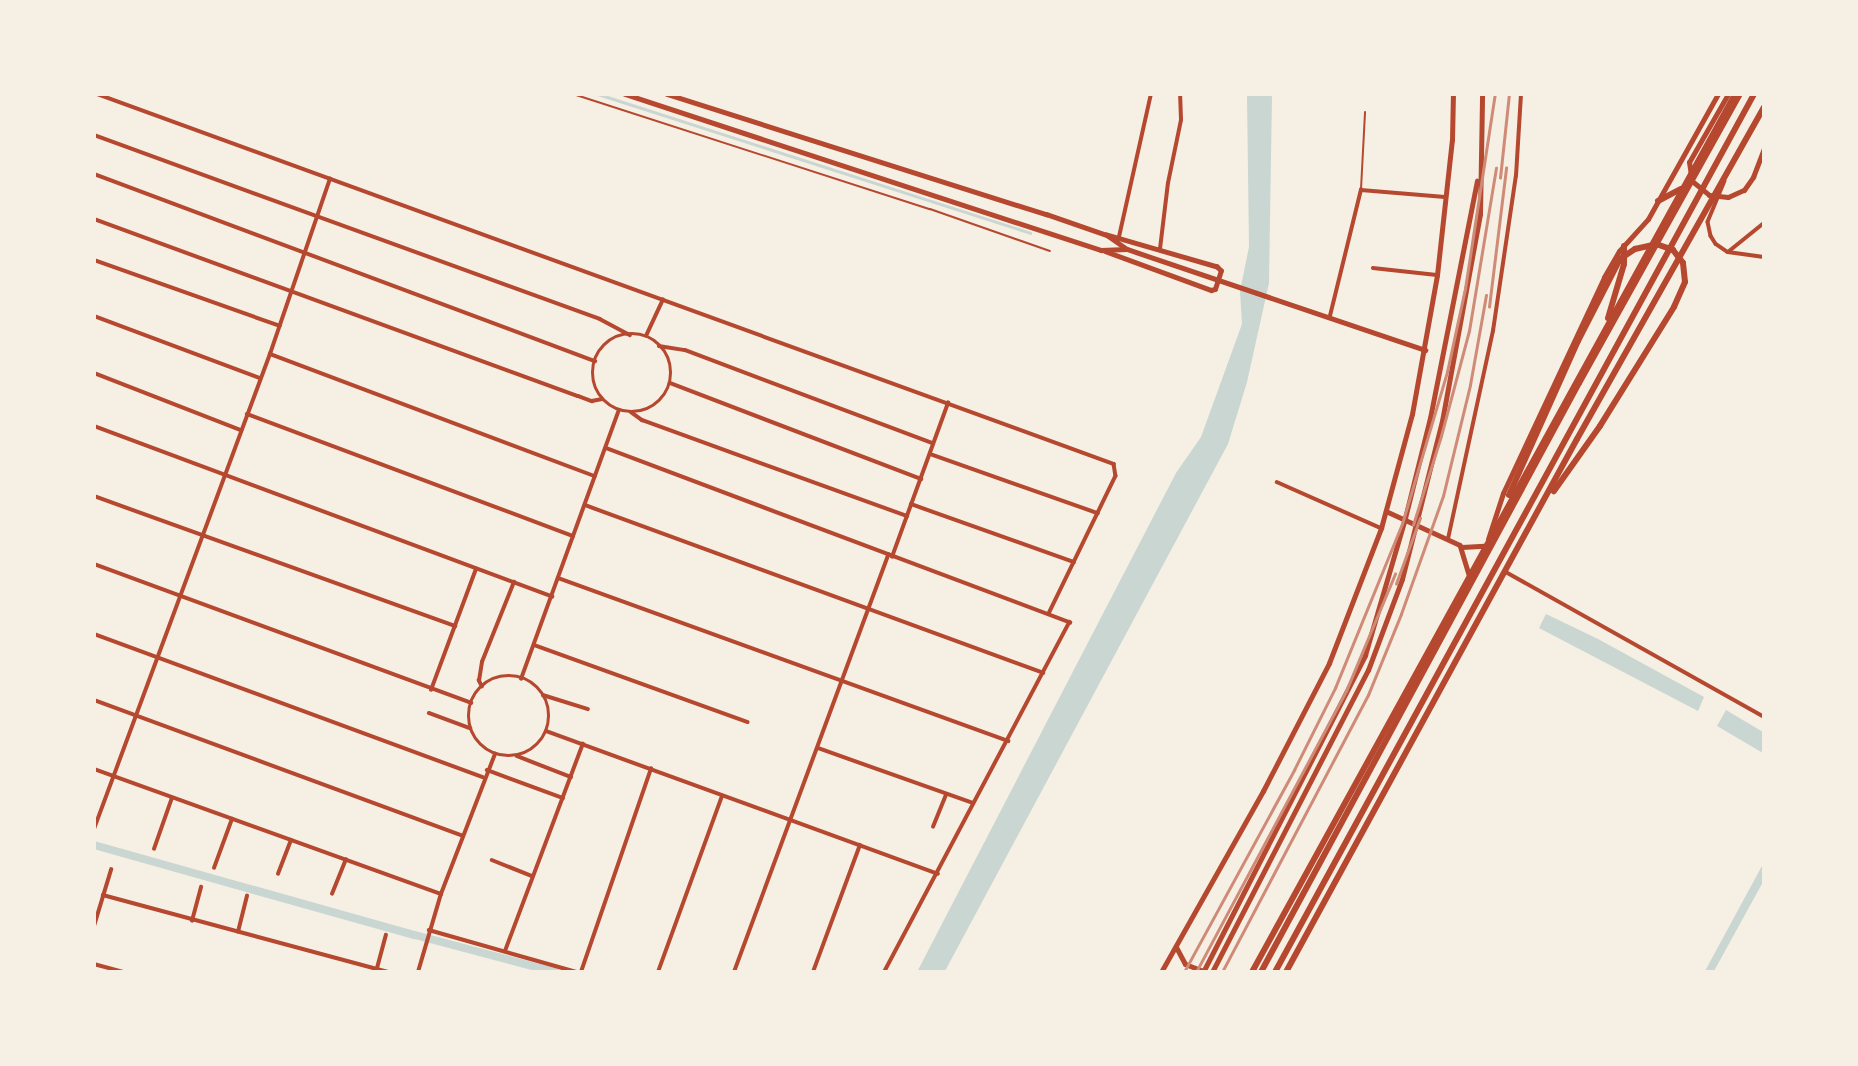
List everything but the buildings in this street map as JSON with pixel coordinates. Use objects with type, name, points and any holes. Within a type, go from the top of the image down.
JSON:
[{"type":"highway","points":[[1252,971],[1500,517],[1737,94]]},
{"type":"highway","points":[[1261,971],[1737,94]]},
{"type":"highway","points":[[1275,971],[1754,94]]},
{"type":"highway","points":[[1286,971],[1577,439],[1763,107]]},
{"type":"highway","points":[[1658,201],[1683,188]]},
{"type":"highway","points":[[1500,517],[1578,341],[1620,259],[1635,248],[1656,244],[1673,250],[1683,263],[1685,282],[1674,307],[1537,516]]},
{"type":"highway","points":[[1606,327],[1624,264],[1624,246]]},
{"type":"main road","points":[[1161,971],[1264,791],[1329,663],[1381,528],[1425,350],[1447,197],[1453,94]]},
{"type":"main road","points":[[1212,971],[1368,670],[1387,624],[1417,523],[1460,333],[1480,214],[1482,94]]},
{"type":"main road","points":[[1486,543],[1495,511],[1530,432],[1604,277],[1624,246],[1648,219],[1718,94]]},
{"type":"main road","points":[[1728,94],[1689,162],[1692,181],[1709,195],[1728,197],[1744,190],[1753,177],[1763,149]]},
{"type":"main road","points":[[1176,947],[1185,964],[1203,971],[1365,655],[1405,518],[1449,330],[1479,171]]},
{"type":"street","points":[[97,94],[1114,464],[1116,476],[1049,614]]},
{"type":"street","points":[[625,94],[1101,250],[1210,290],[1215,289],[1220,269],[667,94]]},
{"type":"street","points":[[646,101],[648,94]]},
{"type":"street","points":[[1119,237],[1151,94]]},
{"type":"street","points":[[1160,249],[1168,183],[1181,120],[1180,94]]},
{"type":"street","points":[[1450,540],[1493,331],[1516,176],[1521,94]]},
{"type":"street","points":[[94,135],[600,318],[630,335],[645,337],[659,346],[685,350],[933,443]]},
{"type":"street","points":[[1739,154],[1707,222],[1716,244],[1728,252],[1763,257]]},
{"type":"street","points":[[94,174],[594,361]]},
{"type":"street","points":[[94,829],[270,354],[330,179]]},
{"type":"street","points":[[1330,316],[1361,190],[1447,197]]},
{"type":"street","points":[[94,219],[592,401],[602,399]]},
{"type":"street","points":[[1728,252],[1763,223]]},
{"type":"street","points":[[1107,234],[1127,249],[1145,256],[1425,350]]},
{"type":"street","points":[[1101,250],[1127,249]]},
{"type":"street","points":[[94,260],[280,326]]},
{"type":"street","points":[[1373,268],[1437,275]]},
{"type":"street","points":[[645,337],[663,300]]},
{"type":"street","points":[[94,316],[260,378]]},
{"type":"street","points":[[630,335],[608,342],[594,361],[593,381],[602,399],[619,411],[631,412],[655,405],[670,383],[669,363],[659,346]]},
{"type":"street","points":[[270,354],[595,476]]},
{"type":"street","points":[[94,373],[241,430]]},
{"type":"street","points":[[670,383],[921,479]]},
{"type":"street","points":[[734,971],[948,403]]},
{"type":"street","points":[[521,679],[619,411]]},
{"type":"street","points":[[631,412],[642,420],[906,516]]},
{"type":"street","points":[[247,414],[573,536]]},
{"type":"street","points":[[94,426],[552,596]]},
{"type":"street","points":[[606,448],[1070,622],[885,971]]},
{"type":"street","points":[[930,454],[1098,513]]},
{"type":"street","points":[[1276,482],[1381,528]]},
{"type":"street","points":[[94,496],[454,626]]},
{"type":"street","points":[[911,504],[1074,562]]},
{"type":"street","points":[[585,505],[1043,674]]},
{"type":"street","points":[[1386,511],[1417,523],[1461,546],[1486,543]]},
{"type":"street","points":[[1461,546],[1469,574]]},
{"type":"street","points":[[94,564],[471,704]]},
{"type":"street","points":[[431,690],[476,569]]},
{"type":"street","points":[[1506,572],[1763,717]]},
{"type":"street","points":[[558,578],[1008,741]]},
{"type":"street","points":[[482,687],[479,681],[482,662],[514,582]]},
{"type":"street","points":[[94,634],[483,777]]},
{"type":"street","points":[[534,645],[748,722]]},
{"type":"street","points":[[571,777],[515,756],[495,754],[475,739],[470,728],[471,704],[482,687],[500,678],[521,679],[543,695],[587,709]]},
{"type":"street","points":[[515,756],[539,743],[546,731],[549,719],[543,695]]},
{"type":"street","points":[[94,700],[463,836]]},
{"type":"street","points":[[429,713],[470,728]]},
{"type":"street","points":[[546,731],[938,874]]},
{"type":"street","points":[[505,951],[583,744]]},
{"type":"street","points":[[818,748],[972,803]]},
{"type":"street","points":[[418,971],[441,894],[483,777],[495,754]]},
{"type":"street","points":[[94,769],[441,894]]},
{"type":"street","points":[[429,932],[579,971],[651,769]]},
{"type":"street","points":[[487,770],[563,798]]},
{"type":"street","points":[[933,827],[946,794]]},
{"type":"street","points":[[658,971],[722,795]]},
{"type":"street","points":[[153,849],[172,797]]},
{"type":"street","points":[[214,868],[232,819]]},
{"type":"street","points":[[278,874],[291,840]]},
{"type":"street","points":[[814,971],[860,845]]},
{"type":"street","points":[[332,894],[346,860]]},
{"type":"street","points":[[492,860],[533,876]]},
{"type":"street","points":[[94,926],[111,870]]},
{"type":"street","points":[[192,921],[201,887]]},
{"type":"street","points":[[103,895],[192,921],[389,971]]},
{"type":"street","points":[[238,932],[247,895]]},
{"type":"street","points":[[377,970],[386,935]]},
{"type":"street","points":[[94,964],[123,971]]},
{"type":"lane","points":[[573,94],[930,209],[1050,251]]},
{"type":"lane","points":[[1361,190],[1365,112]]},
{"type":"shaded area","points":[[1247,95],[1272,95],[1269,283],[1247,382],[1228,444],[945,971],[917,972],[1176,473],[1201,437],[1242,324],[1240,291],[1249,247]]},
{"type":"shaded area","points":[[1546,614],[1704,697],[1698,711],[1539,628]]},
{"type":"shaded area","points":[[1726,710],[1763,732],[1763,753],[1717,726]]},
{"type":"shaded area","points":[[1763,864],[1763,882],[1714,971],[1705,971]]},
{"type":"waterway","points":[[598,94],[1030,233]]},
{"type":"waterway","points":[[94,845],[555,972]]},
{"type":"railway","points":[[1184,972],[1294,770],[1335,688],[1402,524],[1447,372],[1465,289],[1495,94]]},
{"type":"railway","points":[[1500,178],[1509,94]]},
{"type":"railway","points":[[1413,525],[1441,436],[1469,331],[1496,168]]},
{"type":"railway","points":[[1489,307],[1506,168]]},
{"type":"railway","points":[[1222,972],[1368,695],[1401,614],[1443,496],[1470,385],[1486,295]]},
{"type":"railway","points":[[1396,584],[1420,518]]},
{"type":"railway","points":[[1196,972],[1346,691],[1395,574]]}]
